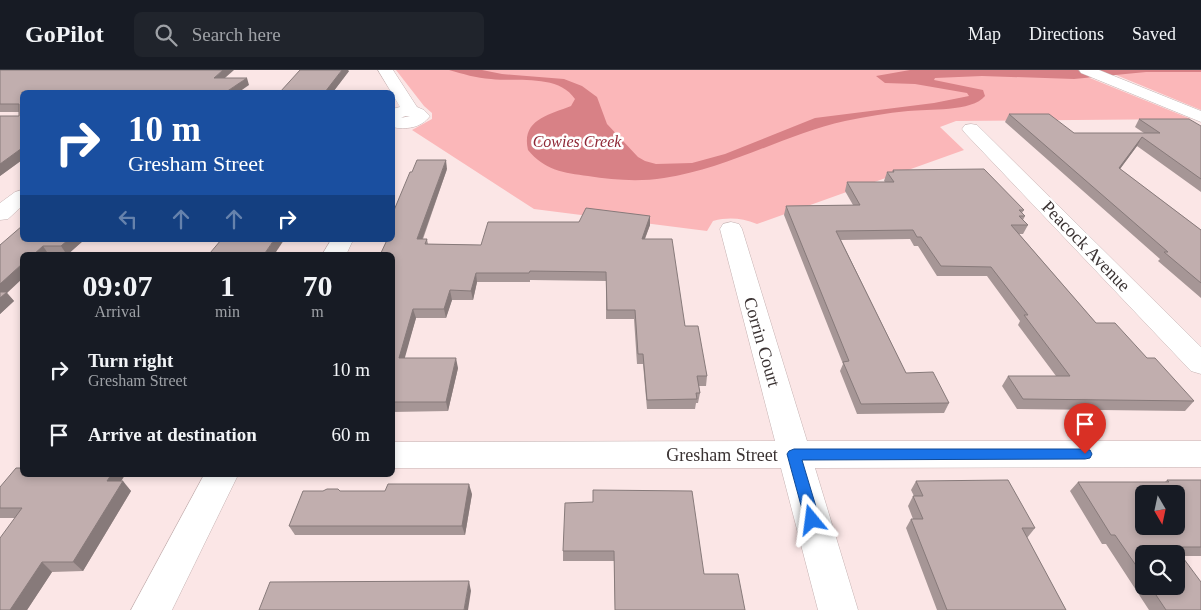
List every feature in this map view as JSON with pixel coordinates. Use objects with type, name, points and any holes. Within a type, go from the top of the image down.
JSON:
[{"type":"street","points":[[385,70],[406,101],[395,132]]},
{"type":"street","points":[[1086,70],[1201,116]]},
{"type":"street","name":"Peacock Avenue","points":[[971,129],[1201,364]]},
{"type":"street","points":[[0,214],[20,198]]},
{"type":"street","name":"Corrin Court","points":[[731,229],[838,610]]},
{"type":"street","name":"Gresham Street","points":[[395,455],[1201,454]]},
{"type":"street","points":[[151,610],[220,477]]},
{"type":"shaded area","points":[[396,70],[1070,70],[1191,119],[956,121],[940,127],[964,150],[757,224],[740,219],[724,219],[713,221],[707,231],[534,209],[412,130],[432,119],[432,113],[424,106]]},
{"type":"shaded area","points":[[1104,70],[1201,70],[1201,110]]},
{"type":"water","name":"Cowies Creek","points":[[449,70],[482,70],[502,74],[564,79],[582,86],[597,97],[607,124],[638,157],[656,164],[692,163],[725,154],[815,118],[934,103],[969,96],[967,93],[915,84],[885,83],[876,76],[910,70],[1201,70],[1201,72],[1146,72],[1074,79],[982,76],[935,78],[934,80],[983,90],[985,96],[970,105],[949,109],[900,112],[845,121],[822,127],[733,160],[687,174],[636,180],[607,179],[563,172],[541,162],[528,150],[527,140],[532,125],[545,116],[571,106],[575,99],[568,91],[548,82],[485,78]]},
{"type":"building","points":[[0,70],[223,70],[214,78],[247,78],[229,90],[20,90],[20,149],[0,164],[0,116],[19,116],[19,104],[0,104]]},
{"type":"building","points":[[300,70],[342,70],[327,90],[282,90]]},
{"type":"building","points":[[1009,114],[1049,114],[1074,133],[1160,133],[1139,119],[1189,119],[1201,126],[1201,179],[1142,137],[1119,168],[1201,230],[1201,283],[1164,252],[1168,252]]},
{"type":"building","points":[[417,160],[446,160],[417,239],[427,239],[425,244],[481,245],[488,222],[579,222],[586,208],[650,216],[642,239],[672,239],[685,326],[698,326],[707,376],[697,376],[700,393],[696,393],[697,399],[647,400],[643,354],[638,354],[635,310],[607,310],[606,272],[530,271],[529,273],[476,273],[471,291],[450,290],[444,309],[413,309],[399,358],[456,358],[446,402],[395,402],[395,252],[381,252],[386,242],[395,242],[395,208],[410,172],[412,172]]},
{"type":"building","points":[[984,169],[1024,210],[1019,210],[1025,216],[1019,216],[1028,225],[1011,225],[1096,323],[1115,323],[1147,358],[1155,358],[1194,401],[1023,399],[1008,376],[1070,376],[1024,315],[1028,315],[991,267],[941,266],[921,237],[917,237],[913,230],[836,231],[906,373],[933,372],[949,403],[861,404],[843,362],[849,361],[786,206],[860,205],[847,182],[894,182],[887,172],[894,172],[893,170]]},
{"type":"building","points":[[20,228],[20,242],[66,242],[61,246],[43,246],[36,252],[20,252],[20,266],[0,284],[0,245]]},
{"type":"building","points":[[219,242],[273,242],[266,252],[211,252]]},
{"type":"building","points":[[0,292],[7,292],[0,298]]},
{"type":"building","points":[[16,468],[20,468],[20,477],[110,477],[107,481],[123,481],[73,562],[42,562],[10,610],[0,610],[0,538],[22,508],[0,508],[0,487]]},
{"type":"building","points":[[1008,480],[1035,528],[1022,528],[1066,610],[947,610],[911,519],[923,519],[913,496],[923,496],[916,481]]},
{"type":"building","points":[[1201,480],[1201,547],[1185,547],[1185,545],[1135,545],[1135,564],[1115,535],[1111,535],[1078,482]]},
{"type":"building","points":[[388,484],[469,484],[462,526],[289,526],[303,491],[338,489],[340,491],[385,491]]},
{"type":"building","points":[[593,490],[692,491],[704,574],[738,574],[745,610],[615,610],[614,551],[563,551],[565,503],[593,502]]},
{"type":"building","points":[[1185,560],[1201,582],[1201,610],[1166,610],[1156,595],[1185,595]]},
{"type":"building","points":[[469,581],[464,610],[259,610],[270,582]]},
{"type":"route","points":[[812,520],[794,454],[1085,454]]}]
